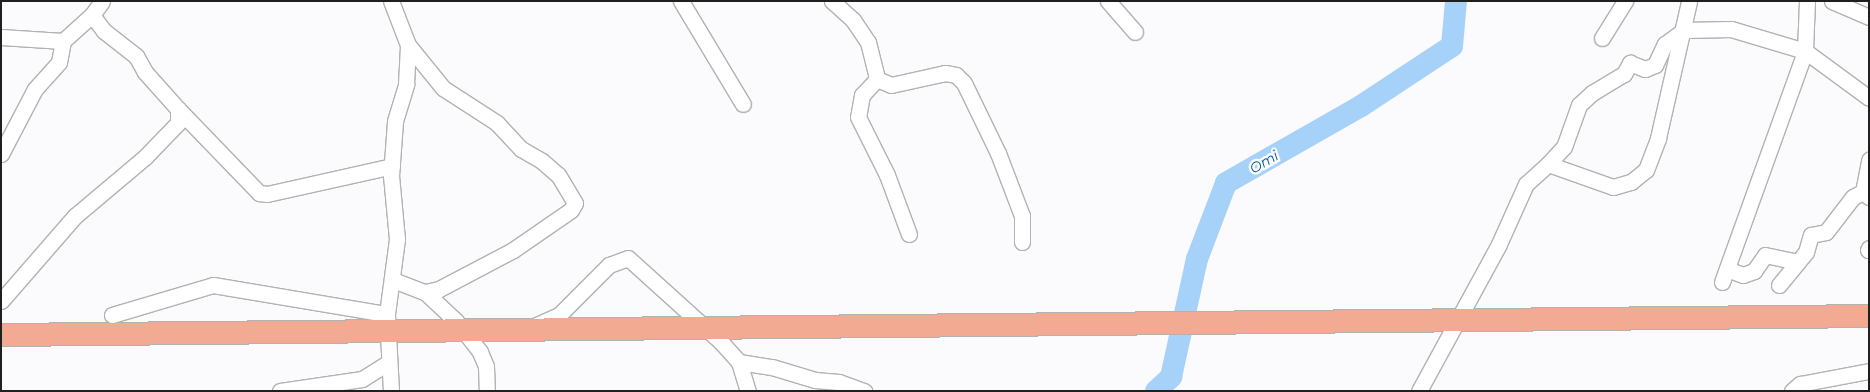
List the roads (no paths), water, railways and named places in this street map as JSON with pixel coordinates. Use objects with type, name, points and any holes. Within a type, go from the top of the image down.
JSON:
[{"type":"highway","points":[[1,335],[1869,316]]},
{"type":"street","points":[[1,154],[36,89],[60,62],[63,42],[92,15],[102,1]]},
{"type":"street","points":[[391,1],[408,45],[443,88],[497,123],[521,149],[542,161],[558,175],[575,203],[571,210],[513,250],[439,289],[425,292]]},
{"type":"street","points":[[681,1],[743,104]]},
{"type":"street","points":[[832,1],[853,20],[868,42],[878,79]]},
{"type":"street","points":[[1108,1],[1135,32]]},
{"type":"street","points":[[1602,38],[1625,1]]},
{"type":"street","points":[[1797,262],[1765,255],[1754,271],[1742,275],[1725,275],[1805,50],[1807,1]]},
{"type":"street","points":[[1832,1],[1869,17]]},
{"type":"street","points":[[1548,164],[1613,187],[1631,182],[1646,170],[1658,138],[1684,30],[1684,2]]},
{"type":"street","points":[[92,15],[104,31],[136,56],[145,72],[178,109],[259,193],[392,166]]},
{"type":"street","points":[[1419,391],[1499,244],[1526,184],[1564,147],[1579,105],[1592,93],[1624,74],[1630,63],[1645,69],[1655,65],[1665,44],[1684,30],[1731,29],[1805,50],[1869,98]]},
{"type":"street","points":[[1,37],[63,42]]},
{"type":"street","points":[[391,391],[388,363],[387,314],[397,239],[392,166],[395,121],[406,84],[408,45]]},
{"type":"street","points":[[878,79],[891,85],[945,73],[956,75],[964,83],[998,153],[1022,216],[1022,242]]},
{"type":"street","points":[[878,79],[862,95],[858,116],[887,175],[909,234]]},
{"type":"street","points":[[1,301],[75,216],[163,139],[178,123],[178,109]]},
{"type":"street","points":[[1779,285],[1806,252],[1811,235],[1826,232],[1853,196],[1866,195],[1869,160]]},
{"type":"street","points":[[456,321],[493,335],[537,326],[559,315],[609,265],[628,258],[721,342],[739,362],[748,391]]},
{"type":"street","points":[[393,280],[425,292],[456,321],[486,366],[487,391]]},
{"type":"street","points":[[112,315],[213,285],[387,314]]},
{"type":"street","points":[[739,362],[772,367],[815,380],[838,382],[864,391]]},
{"type":"street","points":[[280,391],[362,379],[388,363]]},
{"type":"street","points":[[1792,391],[1800,384],[1869,371]]},
{"type":"waterway","name":"Omi","points":[[1156,391],[1171,377],[1197,259],[1226,183],[1361,106],[1452,46],[1456,1]]}]
